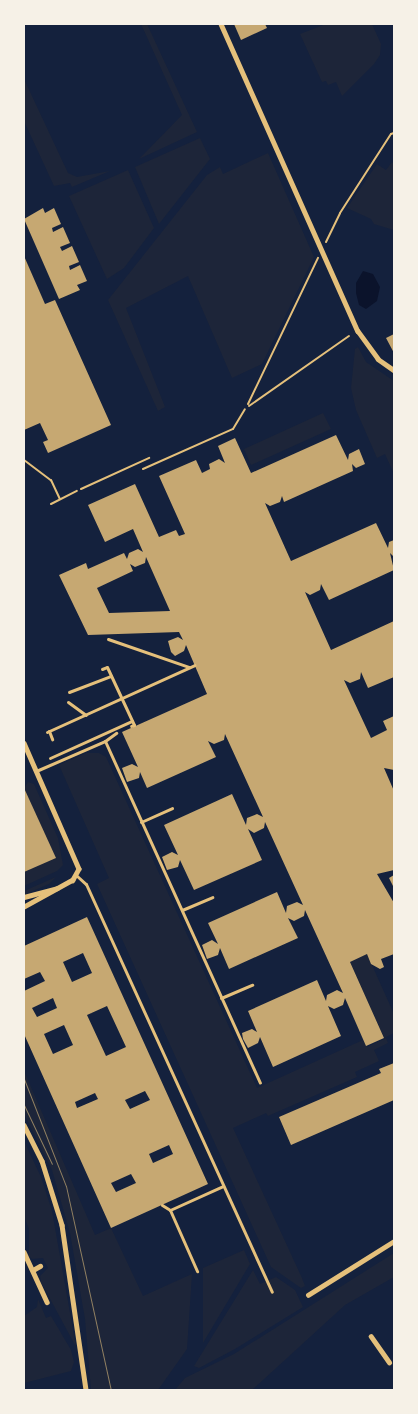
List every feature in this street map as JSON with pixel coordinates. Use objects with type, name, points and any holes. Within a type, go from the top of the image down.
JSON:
[{"type":"street","points":[[221,24],[360,334],[378,359],[394,370]]},
{"type":"street","points":[[108,639],[189,667]]},
{"type":"street","points":[[52,739],[48,732],[194,665]]},
{"type":"street","points":[[102,669],[107,667],[134,725],[131,726]]},
{"type":"street","points":[[69,692],[111,676]]},
{"type":"street","points":[[68,702],[86,715]]},
{"type":"street","points":[[50,758],[132,721]]},
{"type":"street","points":[[36,771],[105,741],[116,733]]},
{"type":"street","points":[[105,741],[260,1083]]},
{"type":"street","points":[[24,743],[78,863],[77,876]]},
{"type":"street","points":[[141,822],[172,808]]},
{"type":"street","points":[[24,907],[77,876]]},
{"type":"street","points":[[77,876],[86,884],[272,1292]]},
{"type":"street","points":[[24,897],[58,888]]},
{"type":"street","points":[[182,910],[212,897]]},
{"type":"street","points":[[221,998],[252,985]]},
{"type":"street","points":[[24,1125],[42,1161],[62,1225],[86,1390]]},
{"type":"street","points":[[170,1210],[224,1186]]},
{"type":"street","points":[[162,1205],[170,1210],[197,1271]]},
{"type":"street","points":[[308,1295],[394,1240]]},
{"type":"street","points":[[24,1252],[47,1302]]},
{"type":"street","points":[[33,1270],[40,1266]]},
{"type":"street","points":[[371,1336],[389,1362]]},
{"type":"lane","points":[[143,469],[233,429],[245,409]]},
{"type":"lane","points":[[24,460],[51,480],[60,499]]},
{"type":"lane","points":[[51,504],[77,491]]},
{"type":"path","points":[[245,409],[340,213],[391,134],[394,133]]},
{"type":"path","points":[[245,409],[349,336]]},
{"type":"path","points":[[81,489],[149,458]]},
{"type":"shaded area","points":[[141,24],[147,24],[197,132],[139,159],[182,115]]},
{"type":"shaded area","points":[[326,24],[372,24],[381,44],[380,55],[374,64],[342,96],[336,82],[328,85],[326,81],[322,82],[300,34]]},
{"type":"shaded area","points":[[24,79],[68,173],[77,177],[110,171],[72,187],[70,183],[54,186],[24,121]]},
{"type":"shaded area","points":[[200,138],[210,159],[159,224],[135,167]]},
{"type":"shaded area","points":[[268,153],[314,257],[262,364],[232,378],[188,276],[126,308],[165,407],[158,411],[108,300],[207,175],[220,167],[223,174]]},
{"type":"shaded area","points":[[392,162],[394,164],[394,230],[374,224],[371,219],[347,208],[377,164],[386,170]]},
{"type":"shaded area","points":[[128,170],[154,228],[124,268],[107,279],[69,196]]},
{"type":"shaded area","points":[[363,271],[373,274],[380,287],[377,301],[366,309],[359,305],[356,293],[356,283]]},
{"type":"shaded area","points":[[358,347],[366,362],[394,381],[394,474],[385,454],[377,458],[356,410],[351,388],[355,349]]},
{"type":"shaded area","points":[[323,413],[331,429],[251,465],[244,449]]},
{"type":"shaded area","points":[[86,753],[99,753],[106,757],[257,1088],[363,1040],[367,1047],[386,1038],[388,1043],[374,1050],[379,1061],[355,1072],[357,1077],[268,1116],[266,1113],[233,1128],[302,1278],[305,1286],[301,1288],[271,1267],[97,884],[109,878],[59,765]]},
{"type":"shaded area","points":[[28,782],[34,784],[58,838],[63,865],[57,871],[24,886],[24,872],[56,858],[24,788]]},
{"type":"shaded area","points":[[56,877],[49,884],[24,895],[24,891]]},
{"type":"shaded area","points":[[367,954],[394,1014],[394,1033],[384,1038],[350,962]]},
{"type":"shaded area","points":[[24,1071],[95,1235],[111,1228],[143,1296],[192,1274],[187,1349],[158,1390],[91,1390],[85,1319],[70,1233],[52,1170],[24,1114]]},
{"type":"shaded area","points":[[24,1141],[41,1177],[52,1211],[76,1347],[41,1282],[40,1276],[48,1268],[43,1258],[32,1259],[29,1256],[29,1229],[24,1216]]},
{"type":"shaded area","points":[[244,1250],[250,1264],[203,1343],[203,1268]]},
{"type":"shaded area","points":[[394,1253],[394,1277],[345,1305],[252,1390],[175,1390],[185,1378],[234,1354]]},
{"type":"shaded area","points":[[253,1270],[260,1284],[276,1277],[295,1290],[303,1307],[235,1349],[199,1368],[194,1366]]},
{"type":"shaded area","points":[[38,1299],[46,1318],[51,1316],[71,1350],[74,1362],[71,1371],[24,1383],[24,1316],[37,1307]]},
{"type":"building","points":[[234,24],[265,24],[267,28],[241,40]]},
{"type":"building","points":[[43,208],[45,213],[54,208],[61,224],[52,228],[53,232],[63,227],[70,243],[60,247],[62,251],[72,246],[79,262],[69,266],[70,270],[80,265],[87,281],[77,285],[80,290],[59,299],[24,219]]},
{"type":"building","points":[[24,256],[45,304],[55,300],[111,425],[48,453],[43,442],[48,440],[40,423],[24,430]]},
{"type":"building","points":[[394,334],[394,353],[386,338]]},
{"type":"building","points":[[336,435],[348,460],[349,454],[359,449],[365,464],[356,468],[352,464],[353,471],[284,502],[282,496],[280,502],[270,506],[265,503],[291,561],[376,523],[388,548],[389,542],[394,540],[394,557],[390,553],[394,570],[329,600],[321,584],[320,590],[310,595],[305,592],[331,650],[394,621],[394,677],[368,688],[361,672],[360,679],[350,683],[344,680],[371,738],[387,730],[383,721],[394,716],[394,770],[384,768],[394,791],[394,870],[377,874],[394,903],[394,954],[381,959],[384,967],[380,969],[371,964],[367,954],[350,962],[384,1038],[366,1046],[345,998],[343,1005],[334,1009],[328,1006],[341,1036],[273,1067],[260,1037],[258,1043],[248,1048],[243,1039],[242,1033],[252,1029],[257,1032],[248,1011],[317,980],[326,1001],[327,995],[337,990],[343,993],[305,910],[304,916],[294,921],[288,918],[298,938],[229,969],[220,948],[218,955],[207,959],[202,945],[212,940],[218,944],[208,923],[277,892],[286,913],[287,906],[297,902],[303,905],[265,822],[264,828],[254,833],[248,829],[262,860],[194,890],[180,860],[178,867],[167,870],[162,857],[172,852],[178,855],[164,825],[232,794],[246,825],[247,818],[257,814],[263,817],[225,734],[224,740],[214,744],[208,741],[216,757],[147,788],[140,772],[139,778],[127,782],[122,768],[132,764],[138,767],[122,732],[207,694],[186,645],[184,651],[175,656],[171,652],[168,641],[178,637],[183,640],[179,632],[88,635],[59,575],[86,563],[88,569],[124,553],[127,559],[129,553],[138,549],[143,552],[133,529],[105,542],[88,505],[135,484],[159,537],[176,530],[179,536],[185,534],[159,476],[196,460],[202,473],[210,469],[209,464],[219,459],[225,463],[218,446],[235,438],[251,473]],"holes":[[[146,557],[170,611],[109,613],[97,588],[133,571],[130,564],[135,567],[145,563]]]},
{"type":"building","points":[[24,788],[56,858],[24,872]]},
{"type":"building","points":[[394,875],[394,888],[389,878]]},
{"type":"building","points":[[87,917],[208,1184],[111,1228],[24,1034],[24,991],[45,981],[40,972],[24,979],[24,946]],"holes":[[[83,953],[92,973],[72,982],[63,962]],[[53,998],[57,1008],[37,1017],[32,1008]],[[107,1006],[126,1047],[106,1056],[87,1015]],[[64,1025],[73,1045],[53,1054],[44,1034]],[[145,1091],[150,1100],[130,1109],[125,1100]],[[95,1093],[98,1099],[77,1108],[75,1102]],[[169,1145],[173,1154],[153,1163],[149,1154]],[[131,1174],[136,1183],[116,1192],[111,1183]]]},
{"type":"building","points":[[394,1063],[394,1100],[291,1145],[279,1117],[381,1073],[379,1069]]},
{"type":"tram line","points":[[24,1079],[66,1186],[111,1390]]},
{"type":"tram line","points":[[24,1105],[52,1164]]}]
